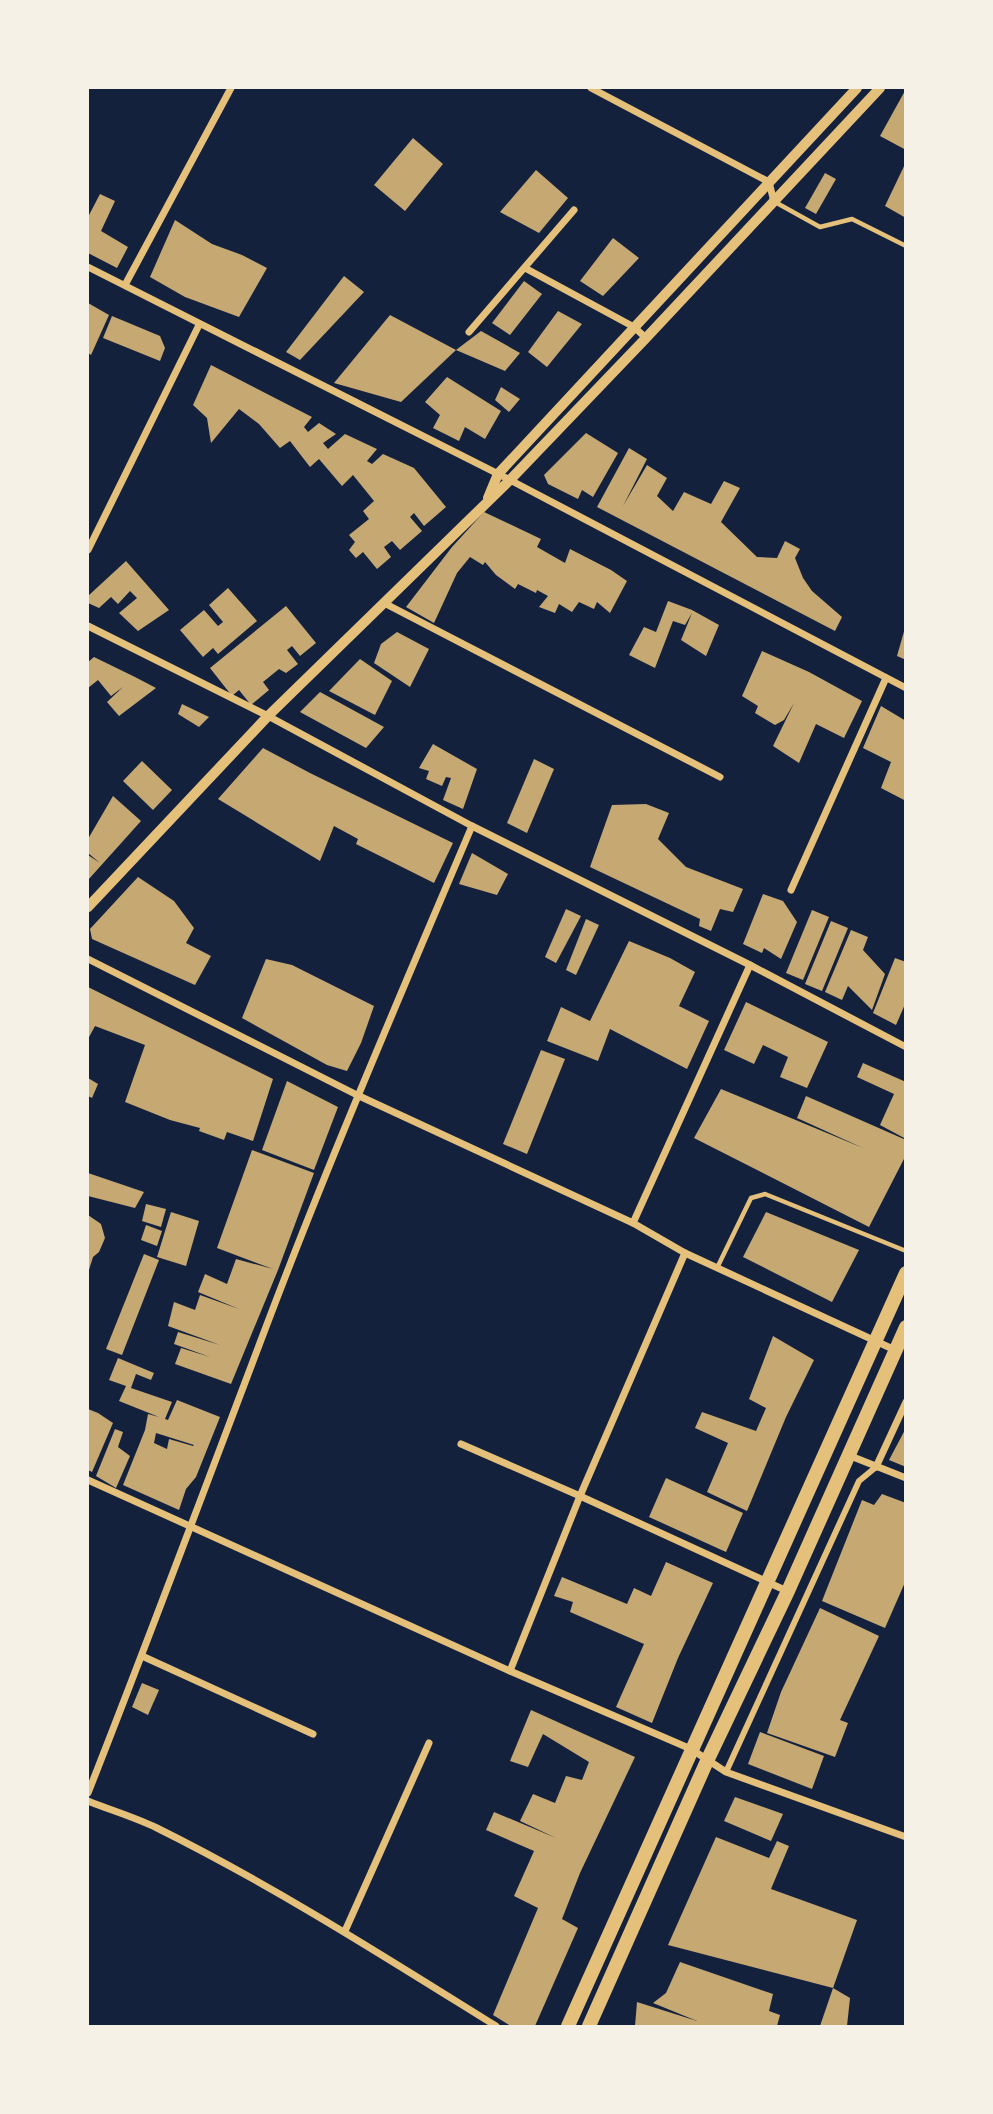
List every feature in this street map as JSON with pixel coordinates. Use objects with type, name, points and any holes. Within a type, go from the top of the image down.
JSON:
[{"type":"main road","points":[[568,2026],[874,1342],[900,1296],[905,1273]]},
{"type":"main road","points":[[589,2026],[707,1761],[788,1591],[905,1327]]},
{"type":"street","points":[[125,285],[231,88]]},
{"type":"street","points":[[591,88],[769,181],[774,202]]},
{"type":"street","points":[[486,505],[498,474],[857,88]]},
{"type":"street","points":[[88,908],[268,716],[486,505],[880,88]]},
{"type":"street","points":[[468,332],[574,209]]},
{"type":"street","points":[[88,267],[510,480],[905,688]]},
{"type":"street","points":[[525,268],[634,327],[646,338]]},
{"type":"street","points":[[88,550],[199,325]]},
{"type":"street","points":[[384,603],[720,777]]},
{"type":"street","points":[[88,626],[268,716],[472,826],[750,965],[905,1047]]},
{"type":"street","points":[[791,890],[887,678]]},
{"type":"street","points":[[88,1793],[357,1096],[472,826]]},
{"type":"street","points":[[88,959],[357,1096],[633,1223],[685,1253],[895,1350]]},
{"type":"street","points":[[633,1223],[750,965]]},
{"type":"street","points":[[510,1671],[580,1496],[685,1253]]},
{"type":"street","points":[[726,1773],[859,1481],[876,1467],[905,1402]]},
{"type":"street","points":[[461,1444],[788,1591]]},
{"type":"street","points":[[848,1455],[905,1478]]},
{"type":"street","points":[[88,1480],[189,1528],[691,1749],[726,1773],[905,1837]]},
{"type":"street","points":[[142,1656],[313,1734]]},
{"type":"street","points":[[345,1931],[429,1743]]},
{"type":"street","points":[[88,1801],[154,1827],[237,1870],[345,1931],[496,2026]]},
{"type":"lane","points":[[774,202],[820,227],[852,219],[905,246]]},
{"type":"lane","points":[[718,1268],[751,1198],[765,1194],[905,1251]]},
{"type":"building","points":[[906,89],[906,150],[880,136]]},
{"type":"building","points":[[413,138],[443,164],[405,211],[374,185]]},
{"type":"building","points":[[906,162],[906,218],[885,206]]},
{"type":"building","points":[[536,170],[568,198],[539,233],[500,212]]},
{"type":"building","points":[[825,173],[836,179],[816,214],[805,208]]},
{"type":"building","points":[[100,194],[115,201],[101,231],[128,247],[117,268],[88,253],[88,217]]},
{"type":"building","points":[[175,220],[212,244],[267,268],[239,317],[185,297],[150,277]]},
{"type":"building","points":[[613,238],[639,258],[603,296],[580,281]]},
{"type":"building","points":[[344,276],[364,292],[300,360],[286,352]]},
{"type":"building","points":[[524,281],[542,294],[510,335],[492,323]]},
{"type":"building","points":[[88,303],[109,315],[91,355],[88,353]]},
{"type":"building","points":[[558,311],[582,324],[547,367],[528,352]]},
{"type":"building","points":[[390,315],[456,350],[401,402],[334,383]]},
{"type":"building","points":[[112,316],[160,336],[165,348],[160,361],[103,338]]},
{"type":"building","points":[[481,331],[520,353],[505,371],[456,350]]},
{"type":"building","points":[[211,365],[312,417],[304,427],[308,432],[319,423],[336,434],[323,443],[328,449],[345,434],[377,449],[367,461],[372,464],[383,454],[414,468],[446,507],[424,526],[414,513],[410,517],[422,531],[400,550],[392,541],[384,547],[391,557],[377,569],[363,552],[356,558],[349,550],[355,542],[349,535],[369,519],[363,511],[374,501],[353,475],[342,486],[319,459],[310,467],[290,441],[280,448],[259,424],[239,409],[211,443],[207,418],[193,405]]},
{"type":"building","points":[[447,377],[501,411],[485,439],[465,427],[459,441],[433,428],[440,415],[425,402]]},
{"type":"building","points":[[501,387],[520,399],[509,412],[495,400]]},
{"type":"building","points":[[586,433],[618,453],[593,497],[582,490],[578,499],[548,484],[544,475]]},
{"type":"building","points":[[629,448],[647,459],[623,506],[647,465],[667,478],[657,496],[673,511],[684,492],[711,504],[724,481],[740,488],[721,522],[757,557],[777,558],[785,541],[800,549],[795,558],[803,578],[812,591],[842,617],[835,631],[597,507]]},
{"type":"building","points":[[484,512],[541,539],[537,547],[565,563],[570,549],[627,581],[610,613],[597,602],[594,609],[579,602],[572,612],[559,604],[555,613],[539,607],[548,596],[518,584],[515,589],[496,575],[485,562],[483,565],[470,557],[457,573],[434,623],[406,607],[452,547]]},
{"type":"building","points":[[126,561],[169,610],[138,631],[119,613],[137,598],[130,591],[118,604],[111,597],[99,608],[88,603],[88,596]]},
{"type":"building","points":[[228,588],[257,621],[218,654],[213,648],[203,657],[180,630],[204,610],[218,626],[223,622],[209,605]]},
{"type":"building","points":[[668,601],[719,625],[706,656],[681,640],[692,613],[685,625],[673,621],[655,668],[629,655],[644,627],[656,632]]},
{"type":"building","points":[[286,606],[316,643],[300,656],[292,646],[287,650],[298,664],[286,673],[279,669],[263,682],[269,690],[251,705],[239,690],[232,696],[210,668]]},
{"type":"building","points":[[906,628],[906,660],[897,656]]},
{"type":"building","points":[[397,632],[429,649],[410,687],[374,663],[381,644]]},
{"type":"building","points":[[762,651],[809,672],[862,701],[844,738],[816,724],[799,763],[773,746],[794,703],[784,720],[775,725],[755,713],[758,706],[742,696]]},
{"type":"building","points":[[94,657],[156,688],[119,716],[107,702],[123,687],[111,696],[98,680],[88,688],[88,662]]},
{"type":"building","points":[[360,659],[392,681],[375,715],[329,691]]},
{"type":"building","points":[[320,692],[384,727],[366,748],[300,712]]},
{"type":"building","points":[[182,704],[209,717],[199,727],[178,714]]},
{"type":"building","points":[[881,706],[906,721],[906,801],[881,788],[891,762],[863,748]]},
{"type":"building","points":[[433,744],[477,769],[463,809],[443,800],[451,778],[446,777],[442,786],[426,779],[429,771],[419,768]]},
{"type":"building","points":[[263,748],[453,843],[434,883],[356,844],[358,839],[334,826],[320,861],[218,799]]},
{"type":"building","points":[[534,759],[554,769],[527,833],[507,823]]},
{"type":"building","points":[[142,761],[172,790],[153,810],[123,781]]},
{"type":"building","points":[[113,796],[141,821],[88,880],[88,855],[100,863],[88,853],[88,839]]},
{"type":"building","points":[[646,804],[669,813],[658,839],[686,867],[743,889],[733,912],[720,909],[711,931],[699,926],[700,919],[590,867],[612,805]]},
{"type":"building","points":[[472,853],[508,874],[497,895],[459,884]]},
{"type":"building","points":[[138,877],[174,901],[194,928],[186,943],[211,956],[195,985],[92,939],[90,929]]},
{"type":"building","points":[[763,894],[783,901],[797,922],[781,959],[764,948],[762,953],[743,944]]},
{"type":"building","points":[[566,909],[581,916],[556,963],[545,957]]},
{"type":"building","points":[[812,910],[829,917],[803,980],[786,973]]},
{"type":"building","points":[[586,919],[599,925],[576,975],[566,970]]},
{"type":"building","points":[[831,921],[848,928],[822,991],[805,984]]},
{"type":"building","points":[[851,930],[868,937],[863,950],[885,974],[872,1010],[848,986],[842,1000],[825,992]]},
{"type":"building","points":[[629,941],[695,972],[679,1006],[709,1021],[687,1069],[610,1029],[598,1061],[547,1041],[561,1007],[590,1021]]},
{"type":"building","points":[[895,958],[906,962],[906,1002],[896,1025],[873,1013]]},
{"type":"building","points":[[266,959],[292,965],[374,1006],[361,1043],[347,1071],[327,1065],[242,1018]]},
{"type":"building","points":[[88,987],[273,1079],[253,1141],[227,1132],[224,1140],[199,1131],[200,1128],[170,1120],[125,1102],[145,1045],[95,1026],[88,1039]]},
{"type":"building","points":[[746,1002],[828,1042],[807,1088],[780,1077],[788,1057],[763,1045],[754,1064],[724,1050]]},
{"type":"building","points":[[541,1050],[565,1059],[527,1154],[503,1144]]},
{"type":"building","points":[[863,1063],[906,1082],[906,1139],[880,1125],[894,1094],[857,1077]]},
{"type":"building","points":[[88,1078],[98,1084],[92,1098],[88,1096]]},
{"type":"building","points":[[287,1081],[338,1107],[314,1170],[262,1150]]},
{"type":"building","points":[[721,1089],[863,1148],[797,1118],[806,1096],[906,1140],[906,1155],[869,1227],[694,1138]]},
{"type":"building","points":[[252,1150],[314,1173],[231,1384],[175,1364],[181,1348],[210,1357],[174,1344],[178,1332],[220,1345],[168,1326],[174,1302],[195,1310],[200,1295],[239,1309],[198,1292],[205,1274],[227,1284],[236,1259],[273,1269],[217,1248]]},
{"type":"building","points":[[88,1173],[144,1192],[135,1208],[88,1196]]},
{"type":"building","points":[[146,1204],[166,1209],[161,1227],[142,1221]]},
{"type":"building","points":[[171,1212],[199,1221],[186,1266],[157,1257]]},
{"type":"building","points":[[766,1212],[859,1250],[832,1302],[743,1257]]},
{"type":"building","points":[[88,1215],[101,1224],[105,1238],[99,1252],[93,1257],[88,1273]]},
{"type":"building","points":[[146,1225],[162,1231],[157,1246],[141,1240]]},
{"type":"building","points":[[144,1254],[159,1260],[122,1355],[106,1349]]},
{"type":"building","points":[[773,1336],[814,1360],[786,1417],[747,1511],[707,1492],[728,1443],[695,1428],[702,1412],[756,1431],[766,1408],[749,1399]]},
{"type":"building","points":[[118,1358],[154,1373],[151,1380],[136,1374],[131,1388],[172,1402],[165,1419],[168,1420],[177,1400],[220,1417],[196,1477],[186,1489],[179,1510],[123,1485],[145,1430],[148,1414],[159,1417],[119,1401],[126,1386],[109,1380]],"holes":[[[156,1433],[194,1445],[169,1439],[167,1449],[154,1443]]]},
{"type":"building","points":[[88,1409],[113,1423],[92,1472],[88,1470]]},
{"type":"building","points":[[906,1428],[906,1467],[889,1460]]},
{"type":"building","points":[[115,1429],[123,1432],[118,1447],[130,1456],[116,1488],[96,1476]]},
{"type":"building","points":[[666,1478],[743,1513],[726,1552],[649,1517]]},
{"type":"building","points":[[882,1494],[906,1503],[906,1580],[885,1628],[822,1601],[862,1500],[874,1505]]},
{"type":"building","points":[[666,1562],[713,1583],[678,1658],[652,1723],[616,1707],[644,1644],[570,1612],[573,1602],[554,1596],[562,1577],[627,1604],[634,1588],[651,1596]]},
{"type":"building","points":[[820,1608],[879,1636],[840,1720],[848,1723],[835,1757],[767,1733],[781,1692]]},
{"type":"building","points":[[142,1683],[159,1690],[148,1715],[132,1707]]},
{"type":"building","points":[[531,1710],[635,1757],[580,1873],[562,1919],[578,1928],[535,2026],[511,2026],[493,2015],[538,1908],[514,1896],[534,1851],[486,1830],[494,1812],[556,1838],[520,1821],[533,1794],[555,1803],[566,1776],[582,1780],[589,1762],[543,1734],[528,1767],[510,1761]]},
{"type":"building","points":[[760,1732],[824,1756],[812,1789],[748,1764]]},
{"type":"building","points":[[735,1797],[783,1814],[771,1841],[724,1821]]},
{"type":"building","points":[[716,1837],[769,1858],[777,1841],[789,1846],[771,1889],[857,1920],[833,1988],[668,1945]]},
{"type":"building","points":[[680,1962],[773,1994],[769,2011],[780,2015],[777,2026],[635,2026],[637,2002],[697,2021],[653,2003],[666,1993]]},
{"type":"building","points":[[833,1988],[850,1998],[847,2026],[820,2026]]}]
